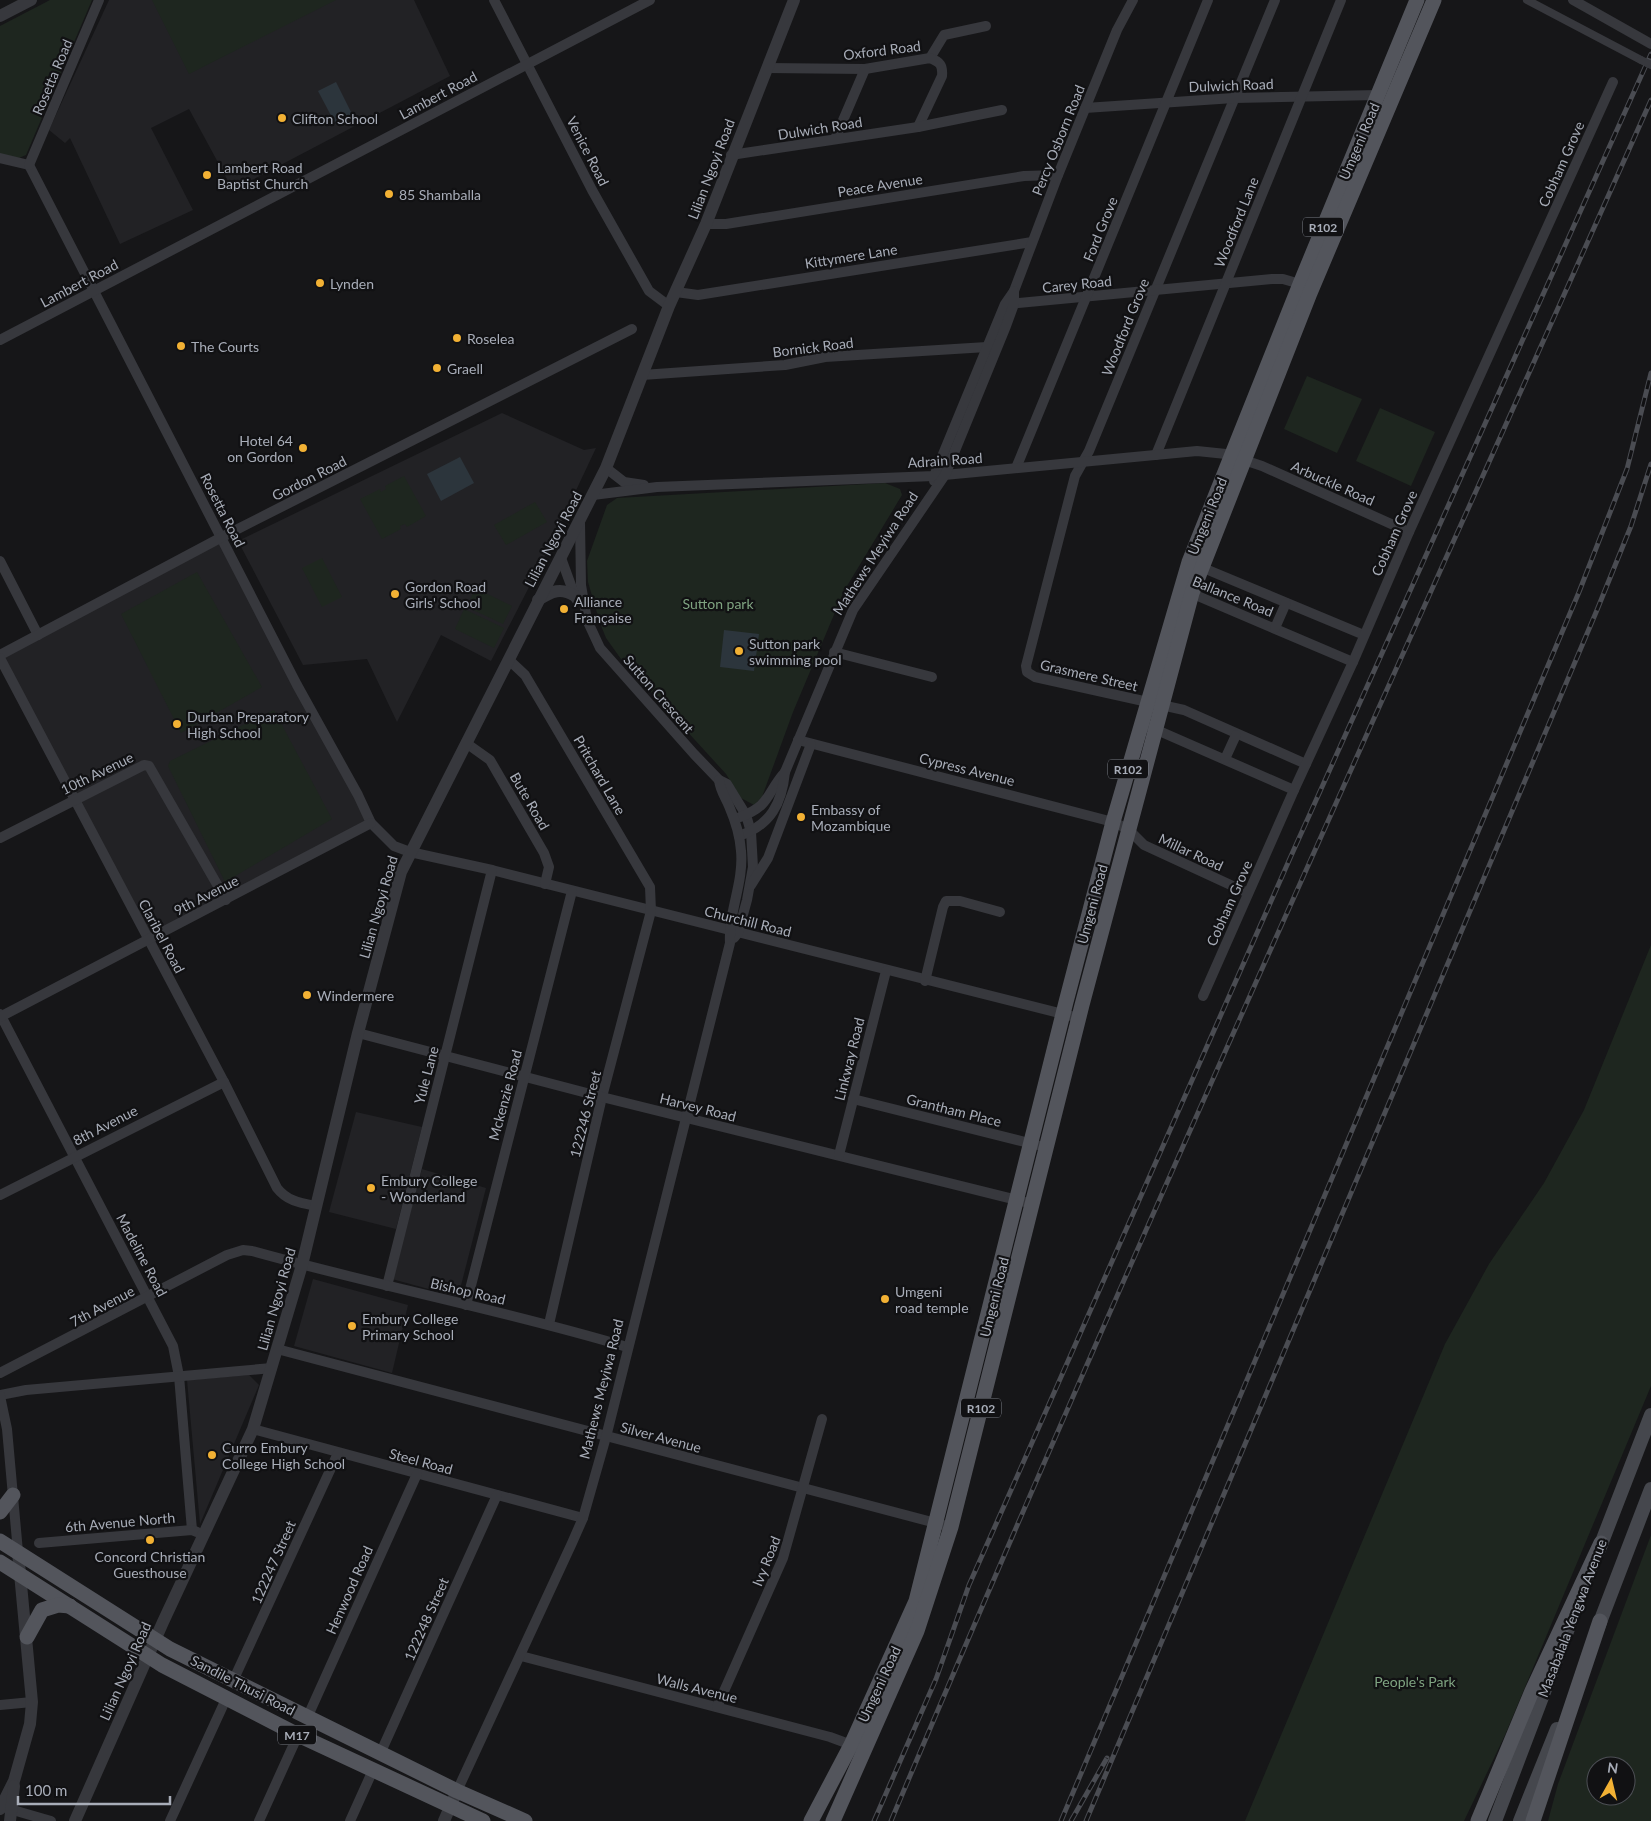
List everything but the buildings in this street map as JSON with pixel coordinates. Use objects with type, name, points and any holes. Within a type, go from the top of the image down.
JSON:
[{"type":"main road","name":"Umgeni Road","points":[[1239,458],[1300,284],[1417,0]]},
{"type":"main road","name":"Umgeni Road","points":[[1025,1203],[1047,1148],[1128,829],[1149,726],[1147,703],[1195,564],[1434,0]]},
{"type":"main road","name":"Umgeni Road","points":[[811,1821],[858,1747],[917,1631],[1025,1203],[1032,1144],[1063,1014],[1086,932],[1113,822],[1149,726],[1163,706],[1186,591]]},
{"type":"main road","points":[[1086,932],[1101,936]]},
{"type":"main road","name":"Masabalala Yengwa Avenue","points":[[1494,1821],[1651,1415]]},
{"type":"main road","name":"Masabalala Yengwa Avenue","points":[[1520,1821],[1651,1489]]},
{"type":"main road","points":[[0,1512],[13,1495]]},
{"type":"main road","name":"Sandile Thusi Road","points":[[0,1541],[155,1640],[233,1682],[457,1791],[525,1821]]},
{"type":"main road","points":[[1478,1821],[1532,1691],[1601,1543]]},
{"type":"main road","name":"Sandile Thusi Road","points":[[0,1562],[148,1656],[226,1699],[298,1735],[483,1821]]},
{"type":"main road","points":[[27,1637],[42,1610],[58,1605],[70,1606]]},
{"type":"main road","points":[[1533,1821],[1600,1621]]},
{"type":"main road","name":"Umgeni Road","points":[[833,1821],[858,1747]]},
{"type":"street","points":[[0,16],[31,0]]},
{"type":"street","name":"Rosetta Road","points":[[99,0],[29,165],[297,685],[358,795],[371,823],[388,842],[410,852]]},
{"type":"street","name":"Venice Road","points":[[494,0],[592,190],[648,291],[669,306]]},
{"type":"street","name":"Lambert Road","points":[[0,340],[650,0]]},
{"type":"street","name":"Lilian Ngoyi Road","points":[[75,1821],[155,1640],[197,1532],[253,1429],[302,1265],[358,1033],[401,872],[606,468],[669,306],[706,224],[731,155],[794,0]]},
{"type":"street","name":"Percy Osborn Road","points":[[940,475],[1010,304],[1032,242],[1085,108],[1132,0]]},
{"type":"street","name":"Ford Grove","points":[[1016,468],[1208,0]]},
{"type":"street","name":"Woodford Grove","points":[[1027,672],[1026,666],[1075,476],[1089,451],[1275,0]]},
{"type":"street","name":"Woodford Lane","points":[[1156,454],[1341,0]]},
{"type":"street","points":[[1527,0],[1651,66]]},
{"type":"street","points":[[1573,0],[1651,44]]},
{"type":"street","name":"Oxford Road","points":[[767,68],[865,69],[930,58],[944,35],[986,26]]},
{"type":"street","points":[[918,127],[942,76],[942,67],[938,61],[930,58]]},
{"type":"street","points":[[835,139],[865,69]]},
{"type":"street","name":"Cobham Grove","points":[[1203,996],[1353,662],[1408,532],[1613,82]]},
{"type":"street","name":"Dulwich Road","points":[[1085,108],[1234,98],[1378,95]]},
{"type":"street","name":"Dulwich Road","points":[[731,155],[918,127],[1002,110]]},
{"type":"street","points":[[0,158],[29,165]]},
{"type":"street","name":"Peace Avenue","points":[[706,224],[726,224],[1024,176],[1058,175]]},
{"type":"street","name":"Kittymere Lane","points":[[676,292],[698,295],[1032,242]]},
{"type":"street","name":"Carey Road","points":[[1010,304],[1283,279],[1300,284]]},
{"type":"street","name":"Percy Osborn Road","points":[[940,475],[987,347],[1010,304]]},
{"type":"street","name":"Gordon Road","points":[[0,656],[222,537],[632,329]]},
{"type":"street","name":"Bornick Road","points":[[642,375],[785,365],[825,358],[987,347]]},
{"type":"street","name":"Adrain Road","points":[[593,495],[657,487],[940,475],[1197,451],[1239,458]]},
{"type":"street","name":"Arbuckle Road","points":[[1239,458],[1408,532]]},
{"type":"street","name":"Adrain Road","points":[[606,468],[624,482],[657,487]]},
{"type":"street","name":"Mathews Meyiwa Road","points":[[734,932],[741,875],[740,836],[751,832],[768,821],[774,811],[784,783],[785,772],[853,610],[934,489],[940,475]]},
{"type":"street","name":"Sutton Crescent","points":[[580,522],[580,574],[587,620]]},
{"type":"street","name":"Sutton Crescent","points":[[560,558],[600,648],[719,780],[727,784],[746,815],[751,832]]},
{"type":"street","points":[[0,561],[38,635]]},
{"type":"street","name":"Ballance Road","points":[[1195,564],[1364,635]]},
{"type":"street","points":[[538,600],[558,590],[568,591],[576,596]]},
{"type":"street","name":"Ballance Road","points":[[1186,591],[1353,662]]},
{"type":"street","name":"Ballance Road","points":[[1275,628],[1286,603]]},
{"type":"street","points":[[834,652],[932,677]]},
{"type":"street","name":"Claribel Road","points":[[0,656],[74,800],[224,1082],[276,1188],[283,1196],[292,1201],[316,1206]]},
{"type":"street","name":"Pritchard Lane","points":[[509,660],[525,675],[650,887],[651,911]]},
{"type":"street","name":"Grasmere Street","points":[[1027,672],[1035,677],[1184,710],[1236,735],[1306,764]]},
{"type":"street","points":[[1149,726],[1294,790]]},
{"type":"street","points":[[1225,759],[1236,735]]},
{"type":"street","name":"Cypress Avenue","points":[[798,740],[1113,822],[1128,829]]},
{"type":"street","name":"Bute Road","points":[[466,743],[490,760],[544,853],[549,867],[545,884]]},
{"type":"street","points":[[750,887],[768,858],[811,744]]},
{"type":"street","name":"10th Avenue","points":[[0,838],[138,766],[149,766],[226,900]]},
{"type":"street","name":"Mathews Meyiwa Road","points":[[735,819],[758,810],[766,803],[777,781],[785,772]]},
{"type":"street","name":"Sutton Crescent","points":[[719,780],[720,788],[735,819],[740,836]]},
{"type":"street","name":"9th Avenue","points":[[0,1016],[371,823]]},
{"type":"street","name":"Millar Road","points":[[1128,829],[1144,845],[1248,893]]},
{"type":"street","name":"Mathews Meyiwa Road","points":[[444,1821],[583,1518],[606,1437],[627,1347],[730,943],[750,887],[753,867],[751,832]]},
{"type":"street","name":"Churchill Road","points":[[410,852],[492,870],[925,981],[1079,1018]]},
{"type":"street","name":"Yule Lane","points":[[386,1286],[492,870]]},
{"type":"street","name":"Mckenzie Road","points":[[466,1305],[572,891]]},
{"type":"street","points":[[925,981],[946,901],[960,901],[1000,912]]},
{"type":"street","name":"122246 Street","points":[[549,1324],[602,1098],[651,911]]},
{"type":"street","name":"Linkway Road","points":[[839,1155],[886,971]]},
{"type":"street","name":"Madeline Road","points":[[0,1016],[173,1346],[179,1376],[197,1532]]},
{"type":"street","name":"Harvey Road","points":[[358,1033],[602,1098],[839,1155],[1025,1203]]},
{"type":"street","name":"8th Avenue","points":[[0,1195],[224,1082]]},
{"type":"street","name":"Grantham Place","points":[[853,1099],[1047,1148]]},
{"type":"street","name":"7th Avenue","points":[[0,1373],[228,1255],[243,1250],[252,1251],[302,1265]]},
{"type":"street","name":"Bishop Road","points":[[302,1265],[549,1324],[627,1347]]},
{"type":"street","name":"Silver Avenue","points":[[277,1349],[944,1525]]},
{"type":"street","points":[[51,1821],[5,1810],[29,1731],[32,1702],[7,1429],[0,1396],[26,1390],[272,1368]]},
{"type":"street","name":"Ivy Road","points":[[717,1707],[783,1558],[822,1419]]},
{"type":"street","name":"Steel Road","points":[[253,1429],[583,1518]]},
{"type":"street","name":"122247 Street","points":[[233,1682],[338,1453]]},
{"type":"street","name":"Henwood Road","points":[[307,1718],[417,1474]]},
{"type":"street","name":"122248 Street","points":[[380,1754],[496,1495]]},
{"type":"street","name":"6th Avenue North","points":[[39,1544],[197,1532]]},
{"type":"street","name":"Walls Avenue","points":[[521,1656],[717,1707],[858,1747]]},
{"type":"street","points":[[170,1821],[226,1699]]},
{"type":"street","points":[[0,1705],[32,1702]]},
{"type":"street","points":[[259,1821],[298,1735]]},
{"type":"street","points":[[350,1821],[374,1770]]},
{"type":"shaded area","name":"Clifton School","points":[[109,0],[414,0],[450,76],[233,190],[189,109],[151,128],[193,210],[120,244],[70,138],[65,143],[49,130]]},
{"type":"shaded area","points":[[336,82],[353,116],[336,125],[318,91]]},
{"type":"shaded area","name":"Gordon Road Girls' School","points":[[502,413],[584,450],[596,448],[546,554],[491,661],[441,635],[397,722],[367,659],[303,665],[238,541]]},
{"type":"shaded area","points":[[460,457],[474,483],[441,501],[427,474]]},
{"type":"shaded area","name":"Durban Preparatory High School","points":[[222,537],[371,823],[149,940],[0,655]]},
{"type":"shaded area","name":"Sutton park swimming pool","points":[[724,630],[759,634],[754,671],[720,667]]},
{"type":"shaded area","name":"Embury College - Wonderland","points":[[356,1112],[422,1127],[396,1229],[329,1212]]},
{"type":"shaded area","points":[[422,1169],[486,1188],[458,1297],[392,1279]]},
{"type":"shaded area","name":"Embury College Primary School","points":[[313,1279],[408,1305],[392,1373],[294,1346]]},
{"type":"shaded area","name":"Curro Embury College High School","points":[[249,1375],[259,1385],[200,1524],[187,1380]]},
{"type":"green space","points":[[50,0],[92,0],[26,155],[19,158],[0,155],[0,26]]},
{"type":"green space","points":[[152,0],[336,0],[189,74]]},
{"type":"green space","points":[[1307,376],[1362,399],[1337,453],[1284,429]]},
{"type":"green space","points":[[1380,408],[1435,432],[1411,486],[1356,461]]},
{"type":"green space","points":[[404,476],[426,516],[407,527],[405,524],[400,526],[401,529],[382,539],[360,499],[380,489],[381,492],[386,489],[385,486]]},
{"type":"green space","name":"Sutton park","points":[[885,483],[900,489],[902,495],[844,591],[793,712],[762,797],[754,805],[741,798],[726,774],[621,659],[606,638],[588,582],[587,561],[607,505],[617,498]]},
{"type":"green space","points":[[535,502],[547,522],[506,545],[494,525]]},
{"type":"green space","points":[[322,558],[342,597],[322,607],[302,568]]},
{"type":"green space","points":[[197,572],[262,687],[181,733],[121,614]]},
{"type":"green space","points":[[475,588],[512,606],[503,624],[467,607]]},
{"type":"green space","points":[[464,609],[504,628],[494,648],[455,629]]},
{"type":"green space","points":[[274,710],[332,819],[225,882],[168,766],[170,761]]},
{"type":"green space","name":"People's Park","points":[[1651,945],[1651,1386],[1505,1735],[1464,1821],[1245,1821],[1445,1344],[1489,1264],[1544,1183],[1584,1110]]},
{"type":"green space","points":[[1651,1535],[1651,1821],[1548,1821],[1558,1784]]},
{"type":"railway","points":[[874,1821],[936,1679],[969,1585],[1291,856],[1651,54]]},
{"type":"railway","points":[[891,1821],[1076,1389],[1266,959],[1651,100]]},
{"type":"railway","points":[[1061,1821],[1579,592],[1627,469],[1651,373]]},
{"type":"railway","points":[[1086,1821],[1597,610],[1631,526],[1651,464]]},
{"type":"railway","points":[[1071,1821],[1107,1758]]},
{"type":"place","name":"Clifton School","points":[[282,118]]},
{"type":"place","name":"Lambert Road Baptist Church","points":[[207,175]]},
{"type":"place","name":"85 Shamballa","points":[[389,194]]},
{"type":"place","name":"Lynden","points":[[320,283]]},
{"type":"place","name":"Roselea","points":[[457,338]]},
{"type":"place","name":"The Courts","points":[[181,346]]},
{"type":"place","name":"Graell","points":[[437,368]]},
{"type":"place","name":"Hotel 64 on Gordon","points":[[303,448]]},
{"type":"place","name":"Gordon Road Girls' School","points":[[395,594]]},
{"type":"place","name":"Alliance Française","points":[[564,609]]},
{"type":"place","name":"Sutton park swimming pool","points":[[739,651]]},
{"type":"place","name":"Durban Preparatory High School","points":[[177,724]]},
{"type":"place","name":"Embassy of Mozambique","points":[[801,817]]},
{"type":"place","name":"Windermere","points":[[307,995]]},
{"type":"place","name":"Embury College - Wonderland","points":[[371,1188]]},
{"type":"place","name":"Umgeni road temple","points":[[885,1299]]},
{"type":"place","name":"Embury College Primary School","points":[[352,1326]]},
{"type":"place","name":"Curro Embury College High School","points":[[212,1455]]},
{"type":"place","name":"Concord Christian Guesthouse","points":[[150,1540]]}]
